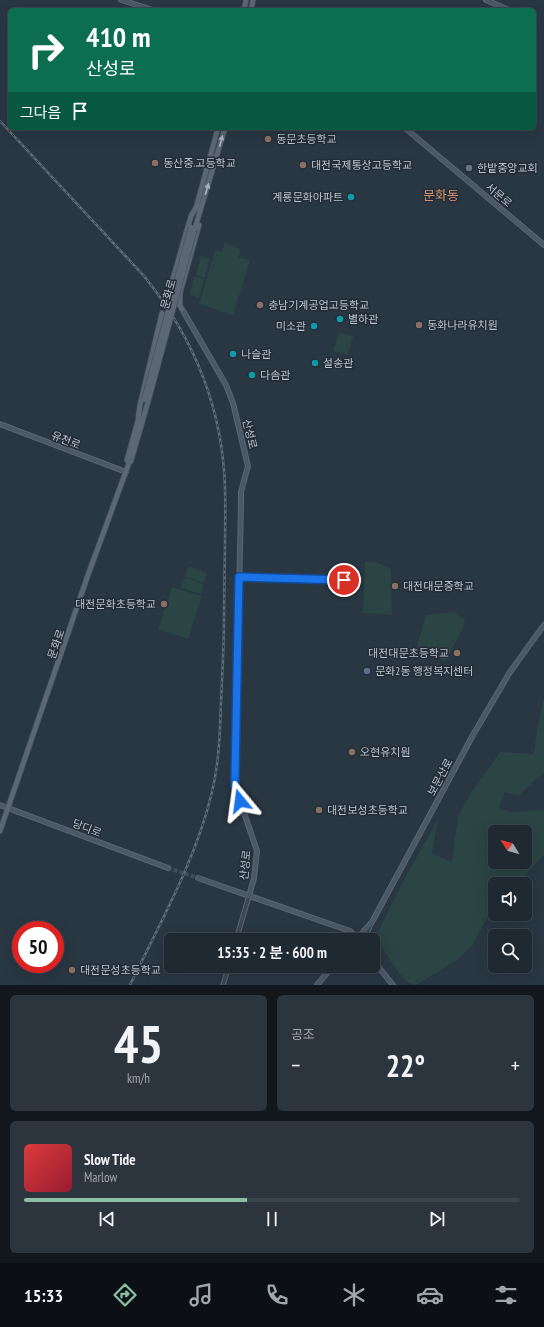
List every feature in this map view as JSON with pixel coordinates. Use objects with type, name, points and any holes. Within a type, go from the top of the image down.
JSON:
[{"type":"main road","points":[[121,0],[147,8]]},
{"type":"main road","points":[[486,0],[504,8]]},
{"type":"main road","name":"문화로","points":[[129,464],[127,460],[138,420],[146,401],[193,228],[197,206],[217,130]]},
{"type":"main road","name":"문화로","points":[[193,228],[199,216],[224,130]]},
{"type":"main road","name":"서문로","points":[[407,130],[544,245]]},
{"type":"main road","points":[[182,309],[172,293],[172,282],[191,216],[197,206]]},
{"type":"main road","points":[[182,309],[180,293],[200,223],[199,216]]},
{"type":"main road","name":"산성로","points":[[182,309],[226,385],[243,440],[248,466],[241,492],[235,786],[257,851],[254,878],[249,896]]},
{"type":"main road","points":[[138,420],[140,405],[162,313]]},
{"type":"main road","points":[[144,417],[149,407],[169,323]]},
{"type":"main road","name":"문화로","points":[[0,831],[88,575],[131,461],[144,417],[146,401]]},
{"type":"main road","name":"유천로","points":[[0,424],[126,472]]},
{"type":"main road","name":"보문산로","points":[[363,933],[372,922],[477,728],[510,672],[544,625]]},
{"type":"main road","name":"당디로","points":[[0,805],[168,868]]},
{"type":"main road","points":[[198,878],[350,931],[352,933]]},
{"type":"main road","points":[[380,969],[393,985]]},
{"type":"main road","points":[[317,985],[327,973]]},
{"type":"street","points":[[239,577],[359,580]]},
{"type":"street","name":"산성로","points":[[238,933],[249,896]]},
{"type":"street","points":[[367,933],[372,922]]},
{"type":"street","points":[[223,985],[226,973]]},
{"type":"green space","points":[[225,243],[241,249],[238,257],[250,260],[233,315],[199,304],[215,250],[222,252]]},
{"type":"green space","points":[[201,256],[210,259],[205,278],[196,275]]},
{"type":"green space","points":[[195,276],[204,279],[199,298],[189,294]]},
{"type":"green space","points":[[339,332],[353,336],[348,355],[333,351]]},
{"type":"green space","points":[[365,562],[376,562],[391,569],[392,615],[363,613]]},
{"type":"green space","points":[[188,566],[207,573],[204,583],[185,576]]},
{"type":"green space","points":[[185,577],[204,584],[201,594],[181,588]]},
{"type":"green space","points":[[172,587],[202,596],[188,639],[158,629]]},
{"type":"green space","points":[[455,612],[465,621],[465,624],[445,662],[417,645],[426,615]]},
{"type":"green space","points":[[544,698],[544,772],[519,795],[505,792],[498,809],[511,812],[544,810],[544,855],[532,868],[532,825],[488,825],[488,869],[531,869],[524,877],[488,877],[488,916],[472,946],[456,961],[416,985],[411,983],[399,973],[393,965],[380,943],[380,933],[377,933],[401,885],[438,819],[432,853],[452,862],[458,816],[471,793],[500,752],[534,754],[537,730]]},
{"type":"tunnel","points":[[168,868],[198,878]]},
{"type":"railway","points":[[0,121],[8,130]]},
{"type":"railway","points":[[8,130],[144,276],[162,300],[191,350],[202,376],[212,403],[219,431],[223,459],[225,489],[224,641],[218,759],[212,792],[197,842],[165,915],[130,985]]},
{"type":"place","name":"동문초등학교","points":[[268,139]]},
{"type":"place","name":"동산중.고등학교","points":[[155,163]]},
{"type":"place","name":"대전국제통상고등학교","points":[[303,165]]},
{"type":"place","name":"한밭중앙교회","points":[[469,168]]},
{"type":"place","name":"계룡문화아파트","points":[[351,197]]},
{"type":"place","name":"충남기계공업고등학교","points":[[260,305]]},
{"type":"place","name":"별하관","points":[[340,319]]},
{"type":"place","name":"동화나라유치원","points":[[419,325]]},
{"type":"place","name":"미소관","points":[[314,326]]},
{"type":"place","name":"나슬관","points":[[233,354]]},
{"type":"place","name":"설송관","points":[[315,363]]},
{"type":"place","name":"다솜관","points":[[252,375]]},
{"type":"place","name":"대전대문중학교","points":[[395,586]]},
{"type":"place","name":"대전문화초등학교","points":[[164,604]]},
{"type":"place","name":"대전대문초등학교","points":[[457,653]]},
{"type":"place","name":"문화2동 행정복지센터","points":[[367,671]]},
{"type":"place","name":"오현유치원","points":[[352,752]]},
{"type":"place","name":"대전보성초등학교","points":[[319,810]]},
{"type":"place","name":"대전문성초등학교","points":[[72,970]]},
{"type":"district","name":"문화동","points":[[441,195]]},
{"type":"route","points":[[240,801],[235,786],[239,577],[344,580]]}]
